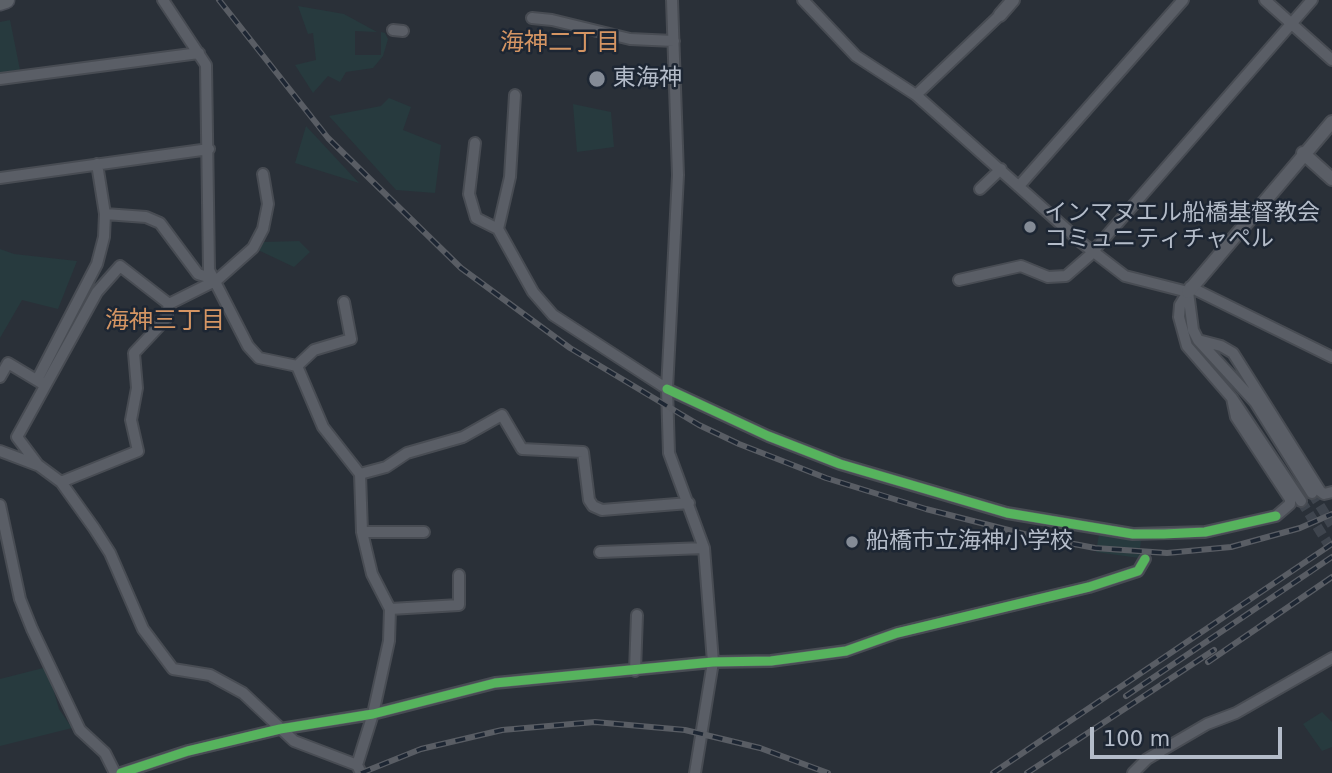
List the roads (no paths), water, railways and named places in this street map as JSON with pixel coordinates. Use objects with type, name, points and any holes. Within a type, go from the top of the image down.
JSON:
[{"type":"main road","points":[[0,2],[6,0]]},
{"type":"street","points":[[163,0],[206,65],[209,270],[248,346],[259,358],[297,366]]},
{"type":"street","points":[[672,0],[684,175],[667,388],[669,453],[704,548],[713,662],[695,773]]},
{"type":"street","points":[[803,0],[856,56],[916,95],[1093,251],[1132,279],[1189,290],[1332,357]]},
{"type":"street","points":[[916,95],[1013,0]]},
{"type":"street","points":[[1019,186],[1183,0]]},
{"type":"street","points":[[1265,0],[1332,60]]},
{"type":"street","points":[[959,280],[1021,266],[1048,277],[1066,276],[1093,251],[1312,0]]},
{"type":"street","points":[[532,18],[552,20],[629,39],[674,40]]},
{"type":"street","points":[[0,79],[199,53]]},
{"type":"street","points":[[498,229],[510,177],[515,95]]},
{"type":"street","points":[[1301,501],[1232,398],[1187,346],[1182,335],[1180,305],[1189,290],[1332,122]]},
{"type":"street","points":[[475,143],[469,200],[476,218],[498,229],[533,292],[553,315],[667,388],[768,436],[840,464],[1007,513],[1133,534],[1205,532],[1276,516],[1290,504],[1290,499],[1236,417],[1232,398]]},
{"type":"street","points":[[0,178],[209,149]]},
{"type":"street","points":[[1303,153],[1332,179]]},
{"type":"street","points":[[38,465],[17,437],[97,264],[104,237],[105,215],[97,164]]},
{"type":"street","points":[[980,189],[1001,169]]},
{"type":"street","points":[[169,304],[217,281],[253,248],[263,229],[268,204],[263,174]]},
{"type":"street","points":[[105,215],[146,217],[160,223],[198,274],[217,281]]},
{"type":"street","points":[[41,383],[97,292],[120,266],[169,304]]},
{"type":"street","points":[[1189,290],[1193,330],[1198,340],[1255,402],[1312,493]]},
{"type":"street","points":[[297,366],[314,350],[351,339],[344,302]]},
{"type":"street","points":[[61,482],[138,451],[131,420],[137,388],[135,353],[166,319],[169,304]]},
{"type":"street","points":[[1198,340],[1221,346],[1233,354],[1320,491],[1324,494],[1332,492]]},
{"type":"street","points":[[0,377],[8,363],[41,383]]},
{"type":"street","points":[[0,451],[38,465],[61,482],[110,553],[143,629],[173,668],[210,675],[243,693],[295,741],[359,769],[389,641],[390,609],[372,574],[362,532],[360,474],[323,428],[297,366]]},
{"type":"street","points":[[360,474],[386,467],[407,453],[463,437],[502,415],[522,449],[583,452],[589,500],[593,506],[602,510],[689,503]]},
{"type":"street","points":[[0,505],[20,599],[32,629],[80,730],[105,753],[115,773]]},
{"type":"street","points":[[362,532],[424,532]]},
{"type":"street","points":[[600,552],[704,548]]},
{"type":"street","points":[[121,773],[187,751],[280,729],[373,714],[495,683],[713,662],[771,661],[846,651],[897,633],[1089,587],[1138,571],[1145,559]]},
{"type":"street","points":[[390,609],[459,606],[459,575]]},
{"type":"street","points":[[635,671],[637,615]]},
{"type":"street","points":[[1133,773],[1147,759],[1207,724],[1236,713],[1327,661],[1332,672]]},
{"type":"tunnel","points":[[1312,493],[1332,525]]},
{"type":"tunnel","points":[[1301,501],[1332,550]]},
{"type":"railway","points":[[219,0],[328,138],[461,268],[570,348],[699,425],[739,444],[826,478],[926,509],[1032,536],[1095,548],[1167,553],[1231,547],[1300,528],[1332,514]]},
{"type":"railway","points":[[993,773],[1332,544]]},
{"type":"railway","points":[[1126,696],[1332,557]]},
{"type":"railway","points":[[1208,662],[1332,577]]},
{"type":"railway","points":[[1027,773],[1214,650]]},
{"type":"railway","points":[[361,773],[421,749],[502,730],[595,722],[685,730],[760,748],[828,773]]},
{"type":"place","name":"東海神","points":[[597,79]]},
{"type":"place","name":"インマヌエル船橋基督教会 コミュニティチャペル","points":[[1030,227]]},
{"type":"place","name":"船橋市立海神小学校","points":[[852,542]]},
{"type":"district","name":"海神二丁目","points":[[560,44]]},
{"type":"district","name":"海神三丁目","points":[[165,322]]}]
